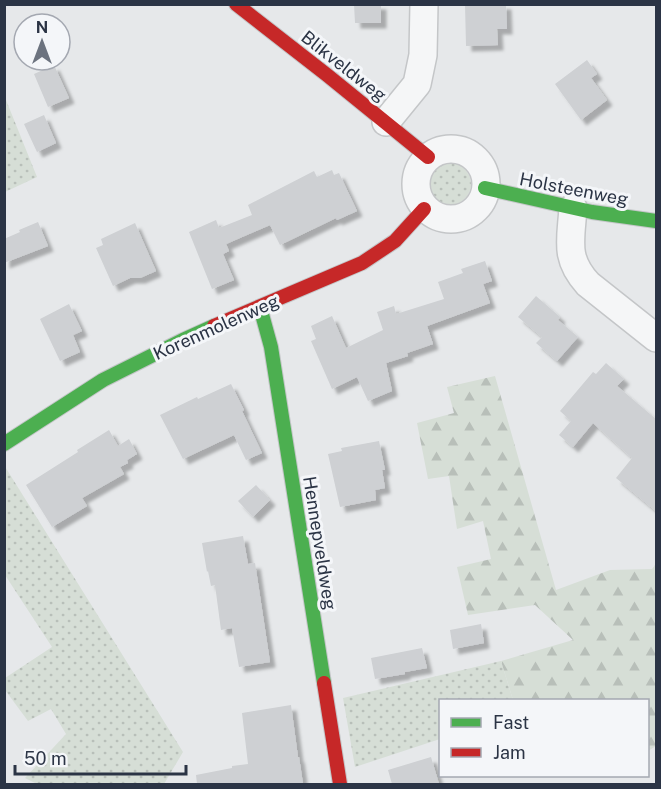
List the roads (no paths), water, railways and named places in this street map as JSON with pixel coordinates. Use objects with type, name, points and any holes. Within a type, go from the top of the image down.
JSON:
[{"type":"street","name":"Blikveldweg","points":[[236,4],[428,157]]},
{"type":"street","points":[[386,122],[417,84],[423,55],[424,4]]},
{"type":"street","points":[[458,150],[469,153],[483,168],[485,188],[482,201],[475,211],[465,217],[444,219],[424,209],[415,188],[416,177],[428,157],[437,152],[458,150]]},
{"type":"street","name":"Holsteenweg","points":[[485,188],[573,208],[638,220],[657,221]]},
{"type":"street","points":[[573,208],[571,250],[574,266],[580,276],[657,338]]},
{"type":"street","name":"Korenmolenweg","points":[[4,444],[103,380],[183,340],[362,262],[395,241],[424,209]]},
{"type":"street","name":"Hennepveldweg","points":[[260,307],[271,347],[340,784]]}]
